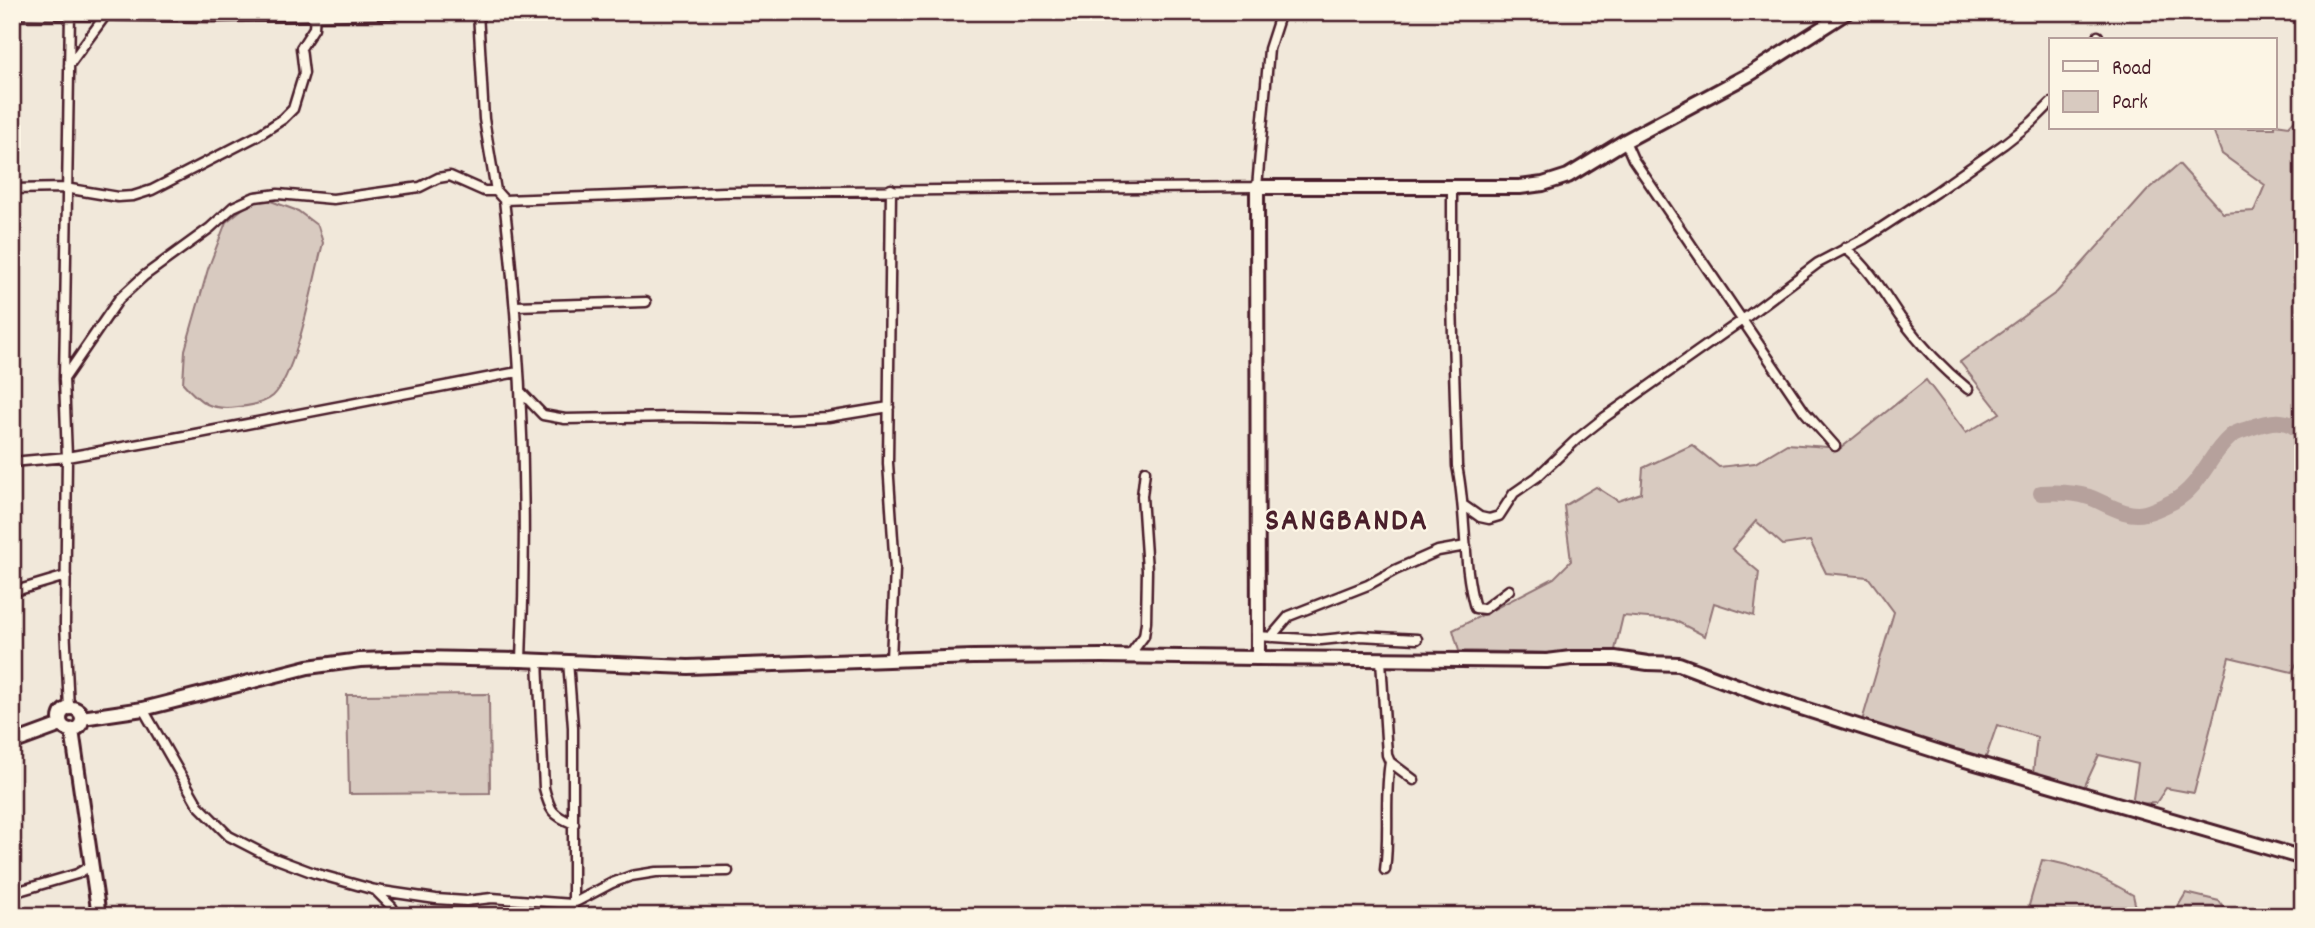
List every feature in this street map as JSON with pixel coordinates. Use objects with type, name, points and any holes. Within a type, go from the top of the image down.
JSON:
[{"type":"main road","points":[[1258,658],[1264,637],[1257,187],[1520,187],[1543,184],[1568,176],[1625,141],[1750,74],[1847,12]]},
{"type":"main road","points":[[82,718],[143,709],[321,665],[360,660],[538,660],[688,667],[891,659],[1129,656],[1547,661],[1615,658],[1679,664],[1767,697],[1955,757],[2303,858]]},
{"type":"main road","points":[[82,718],[77,711],[69,709],[60,717],[67,728],[99,916]]},
{"type":"main road","points":[[12,743],[79,726],[82,718]]},
{"type":"street","points":[[504,200],[891,189],[1257,187],[1269,49],[1281,12]]},
{"type":"street","points":[[69,709],[65,624],[64,379],[65,188],[70,13]]},
{"type":"street","points":[[69,65],[108,13]]},
{"type":"street","points":[[12,14],[108,13],[213,17],[478,13],[484,119],[496,191],[504,200],[516,306],[525,570],[521,660]]},
{"type":"street","points":[[12,189],[65,188],[118,197],[133,196],[152,190],[283,119],[293,109],[299,93],[304,73],[301,48],[314,28],[315,14]]},
{"type":"street","points":[[1463,505],[1480,517],[1489,519],[1499,516],[1514,494],[1537,477],[1576,440],[1818,263],[1864,239],[2004,144],[2049,105]]},
{"type":"street","points":[[1625,141],[1633,159],[1741,321],[1804,411],[1835,446]]},
{"type":"street","points":[[64,379],[119,299],[144,276],[210,228],[233,207],[255,197],[278,194],[333,199],[420,187],[438,178],[450,176],[484,191],[496,191]]},
{"type":"street","points":[[1452,187],[1457,466],[1475,608],[1484,609],[1510,590]]},
{"type":"street","points":[[891,189],[888,463],[895,569],[891,659]]},
{"type":"street","points":[[1845,248],[1870,273],[1902,320],[1942,366],[1968,389]]},
{"type":"street","points":[[516,306],[646,302]]},
{"type":"street","points":[[12,462],[66,457],[518,372]]},
{"type":"street","points":[[520,391],[543,415],[565,419],[828,417],[888,407]]},
{"type":"street","points":[[1129,656],[1144,636],[1146,622],[1147,570],[1142,496],[1145,471]]},
{"type":"street","points":[[1264,637],[1289,616],[1368,585],[1395,569],[1438,551],[1466,546]]},
{"type":"street","points":[[12,592],[66,576]]},
{"type":"street","points":[[1264,637],[1321,640],[1360,636],[1417,639]]},
{"type":"street","points":[[538,660],[544,788],[549,808],[558,817],[574,824]]},
{"type":"street","points":[[1381,660],[1385,748],[1391,762],[1414,780]]},
{"type":"street","points":[[568,661],[573,727],[573,916]]},
{"type":"street","points":[[143,709],[198,805],[229,836],[278,860],[375,890],[436,900],[492,898],[572,904],[631,876],[656,872],[728,871]]},
{"type":"street","points":[[1385,870],[1387,780],[1391,762]]},
{"type":"street","points":[[12,893],[77,874],[92,865]]},
{"type":"street","points":[[375,890],[392,906],[396,916]]},
{"type":"green space","points":[[2303,111],[2303,652],[2292,672],[2229,657],[2194,793],[2166,788],[2156,803],[2132,804],[2138,764],[2099,755],[2082,792],[2033,773],[2037,737],[1997,725],[1985,760],[1862,721],[1894,612],[1868,577],[1826,573],[1810,541],[1783,545],[1756,521],[1732,549],[1759,572],[1754,616],[1714,603],[1705,636],[1674,620],[1623,616],[1614,654],[1459,651],[1453,630],[1554,578],[1571,561],[1564,506],[1596,487],[1618,501],[1641,493],[1643,468],[1692,445],[1719,467],[1755,463],[1787,444],[1841,448],[1926,380],[1966,433],[2000,413],[1960,362],[2057,292],[2147,191],[2179,164],[2223,213],[2254,211],[2265,185],[2222,154],[2214,133],[2216,130],[2276,130],[2276,124],[2289,126]]},
{"type":"green space","points":[[268,200],[298,211],[318,226],[323,243],[304,324],[282,385],[273,396],[261,402],[220,408],[195,396],[183,383],[185,350],[208,269],[226,222],[251,202]]},
{"type":"green space","points":[[489,694],[490,793],[349,794],[347,695]]},
{"type":"green space","points":[[2042,860],[2078,868],[2100,878],[2133,895],[2136,908],[2158,916],[2037,916],[2028,909]]},
{"type":"green space","points":[[2186,893],[2219,901],[2230,916],[2172,916]]},
{"type":"waterway","points":[[2041,493],[2077,494],[2123,512],[2145,513],[2183,495],[2222,445],[2234,434],[2264,423],[2278,422],[2291,425],[2303,435]]},
{"type":"district","name":"SANGBANDA","points":[[1347,523]]}]
